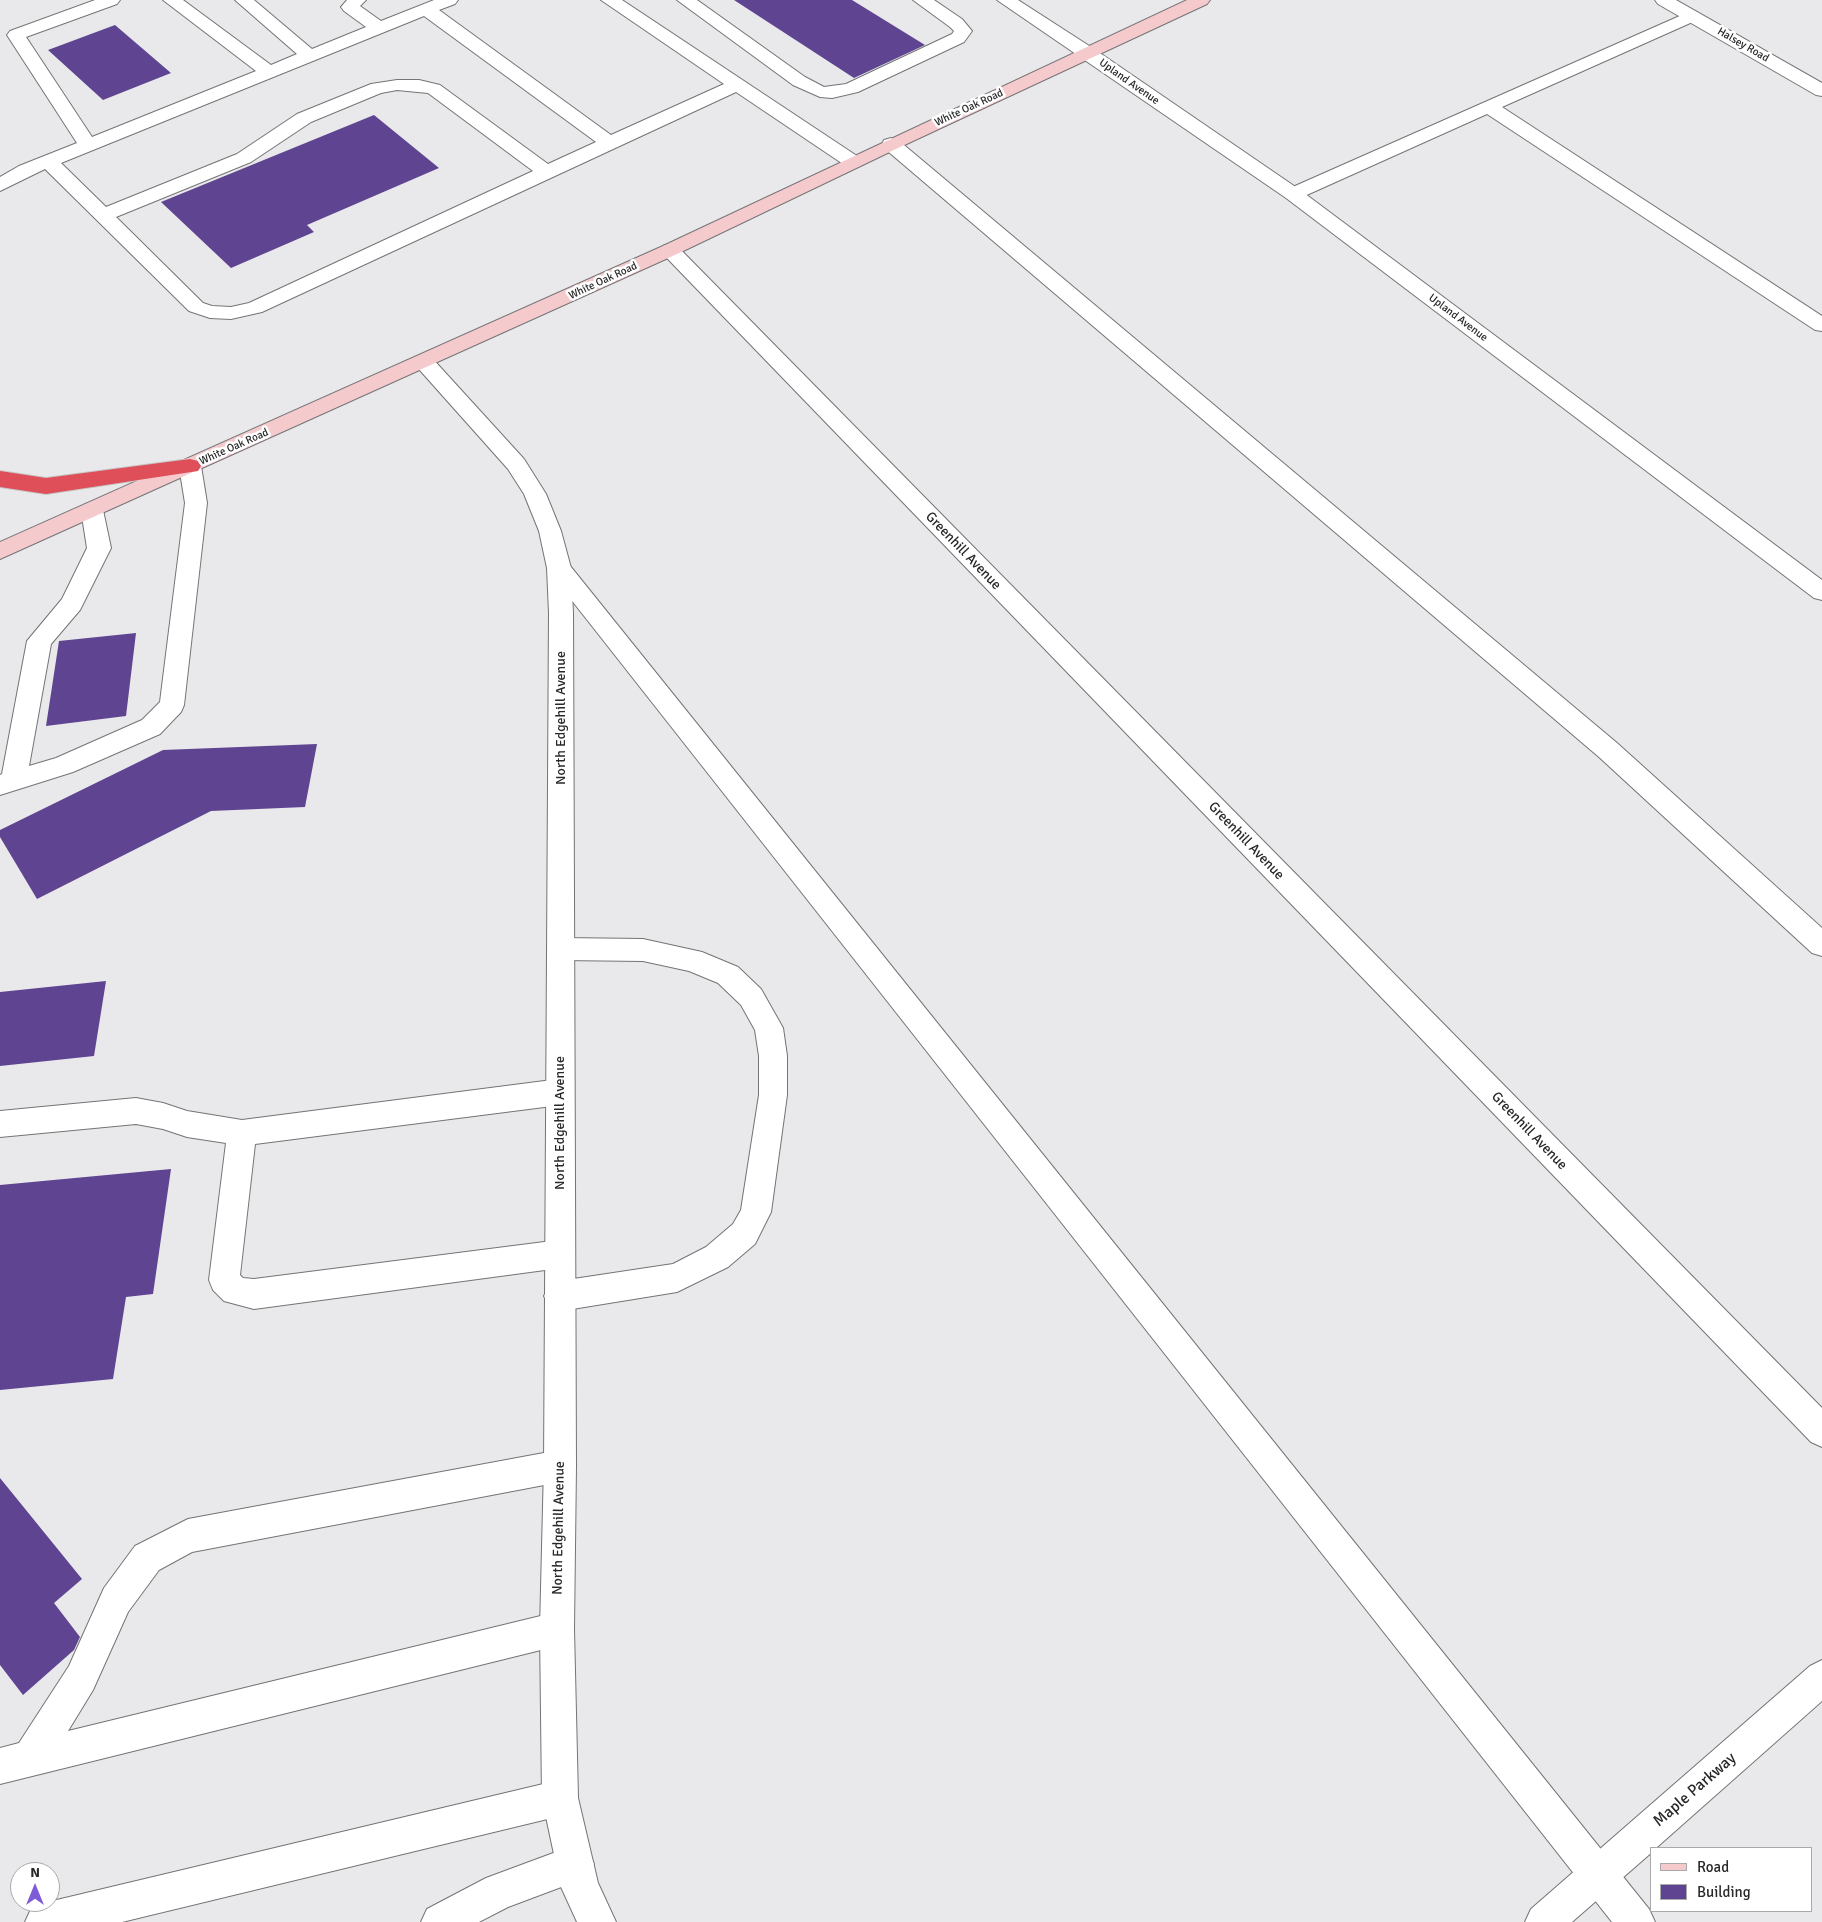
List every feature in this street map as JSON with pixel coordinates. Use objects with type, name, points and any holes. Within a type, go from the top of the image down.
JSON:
[{"type":"highway","points":[[0,479],[46,486],[190,466]]},
{"type":"street","points":[[89,146],[16,35],[112,0]]},
{"type":"street","points":[[172,0],[269,72]]},
{"type":"street","points":[[244,0],[310,56]]},
{"type":"street","points":[[0,185],[26,170],[449,0]]},
{"type":"street","points":[[610,0],[853,162]]},
{"type":"street","points":[[686,0],[799,81],[820,92],[832,93],[852,88],[958,38],[963,31],[929,1]]},
{"type":"street","name":"Upland Avenue","points":[[1006,0],[1088,53],[1293,194],[1822,592]]},
{"type":"street","name":"White Oak Road","points":[[0,552],[670,250],[891,144],[1201,0]]},
{"type":"street","name":"Halsey Road","points":[[1664,0],[1822,91]]},
{"type":"street","points":[[353,3],[379,28]]},
{"type":"street","points":[[426,9],[609,143]]},
{"type":"street","points":[[1293,194],[1692,16]]},
{"type":"street","points":[[104,215],[244,158],[304,118],[376,88],[397,85],[418,85],[434,89],[547,172]]},
{"type":"street","points":[[49,162],[196,307],[210,312],[231,313],[255,308],[737,85]]},
{"type":"street","points":[[1489,107],[1822,325]]},
{"type":"street","points":[[891,144],[1608,750],[1822,945]]},
{"type":"street","points":[[0,170],[26,170]]},
{"type":"street","name":"Greenhill Avenue","points":[[670,250],[1822,1431]]},
{"type":"street","name":"North Edgehill Avenue","points":[[424,362],[516,464],[535,494],[550,531],[559,568],[561,613],[560,1466],[557,1630],[560,1798],[580,1887],[597,1922]]},
{"type":"street","points":[[92,510],[99,548],[72,604],[38,641],[7,783],[64,765],[150,727],[172,705],[196,503],[190,466]]},
{"type":"street","points":[[559,568],[1636,1922]]},
{"type":"street","points":[[560,949],[642,950],[692,960],[728,975],[751,996],[769,1028],[773,1056],[773,1095],[756,1212],[744,1234],[717,1257],[677,1278],[560,1296]]},
{"type":"street","points":[[0,1124],[136,1111],[163,1116],[187,1124],[242,1133],[560,1092]]},
{"type":"street","points":[[242,1133],[224,1280],[234,1291],[254,1294],[560,1254]]},
{"type":"street","points":[[15,1763],[81,1678],[116,1600],[146,1558],[188,1536],[560,1466]]},
{"type":"street","points":[[15,1763],[557,1630]]},
{"type":"street","name":"Maple Parkway","points":[[1544,1922],[1822,1678]]},
{"type":"street","points":[[44,1922],[560,1798]]},
{"type":"street","points":[[440,1922],[499,1891],[575,1864]]},
{"type":"building","points":[[734,0],[852,0],[925,45],[854,78]]},
{"type":"building","points":[[115,25],[171,73],[103,100],[48,50]]},
{"type":"building","points":[[374,115],[439,168],[307,225],[314,232],[231,268],[161,202]]},
{"type":"building","points":[[136,633],[126,716],[46,726],[59,641]]},
{"type":"building","points":[[317,744],[305,807],[211,811],[37,899],[0,837],[0,830],[163,750]]},
{"type":"building","points":[[106,981],[94,1056],[0,1066],[0,992]]},
{"type":"building","points":[[171,1169],[153,1294],[126,1297],[113,1379],[0,1390],[0,1185]]},
{"type":"building","points":[[0,1478],[82,1579],[54,1603],[80,1637],[74,1650],[23,1695],[0,1665]]}]
